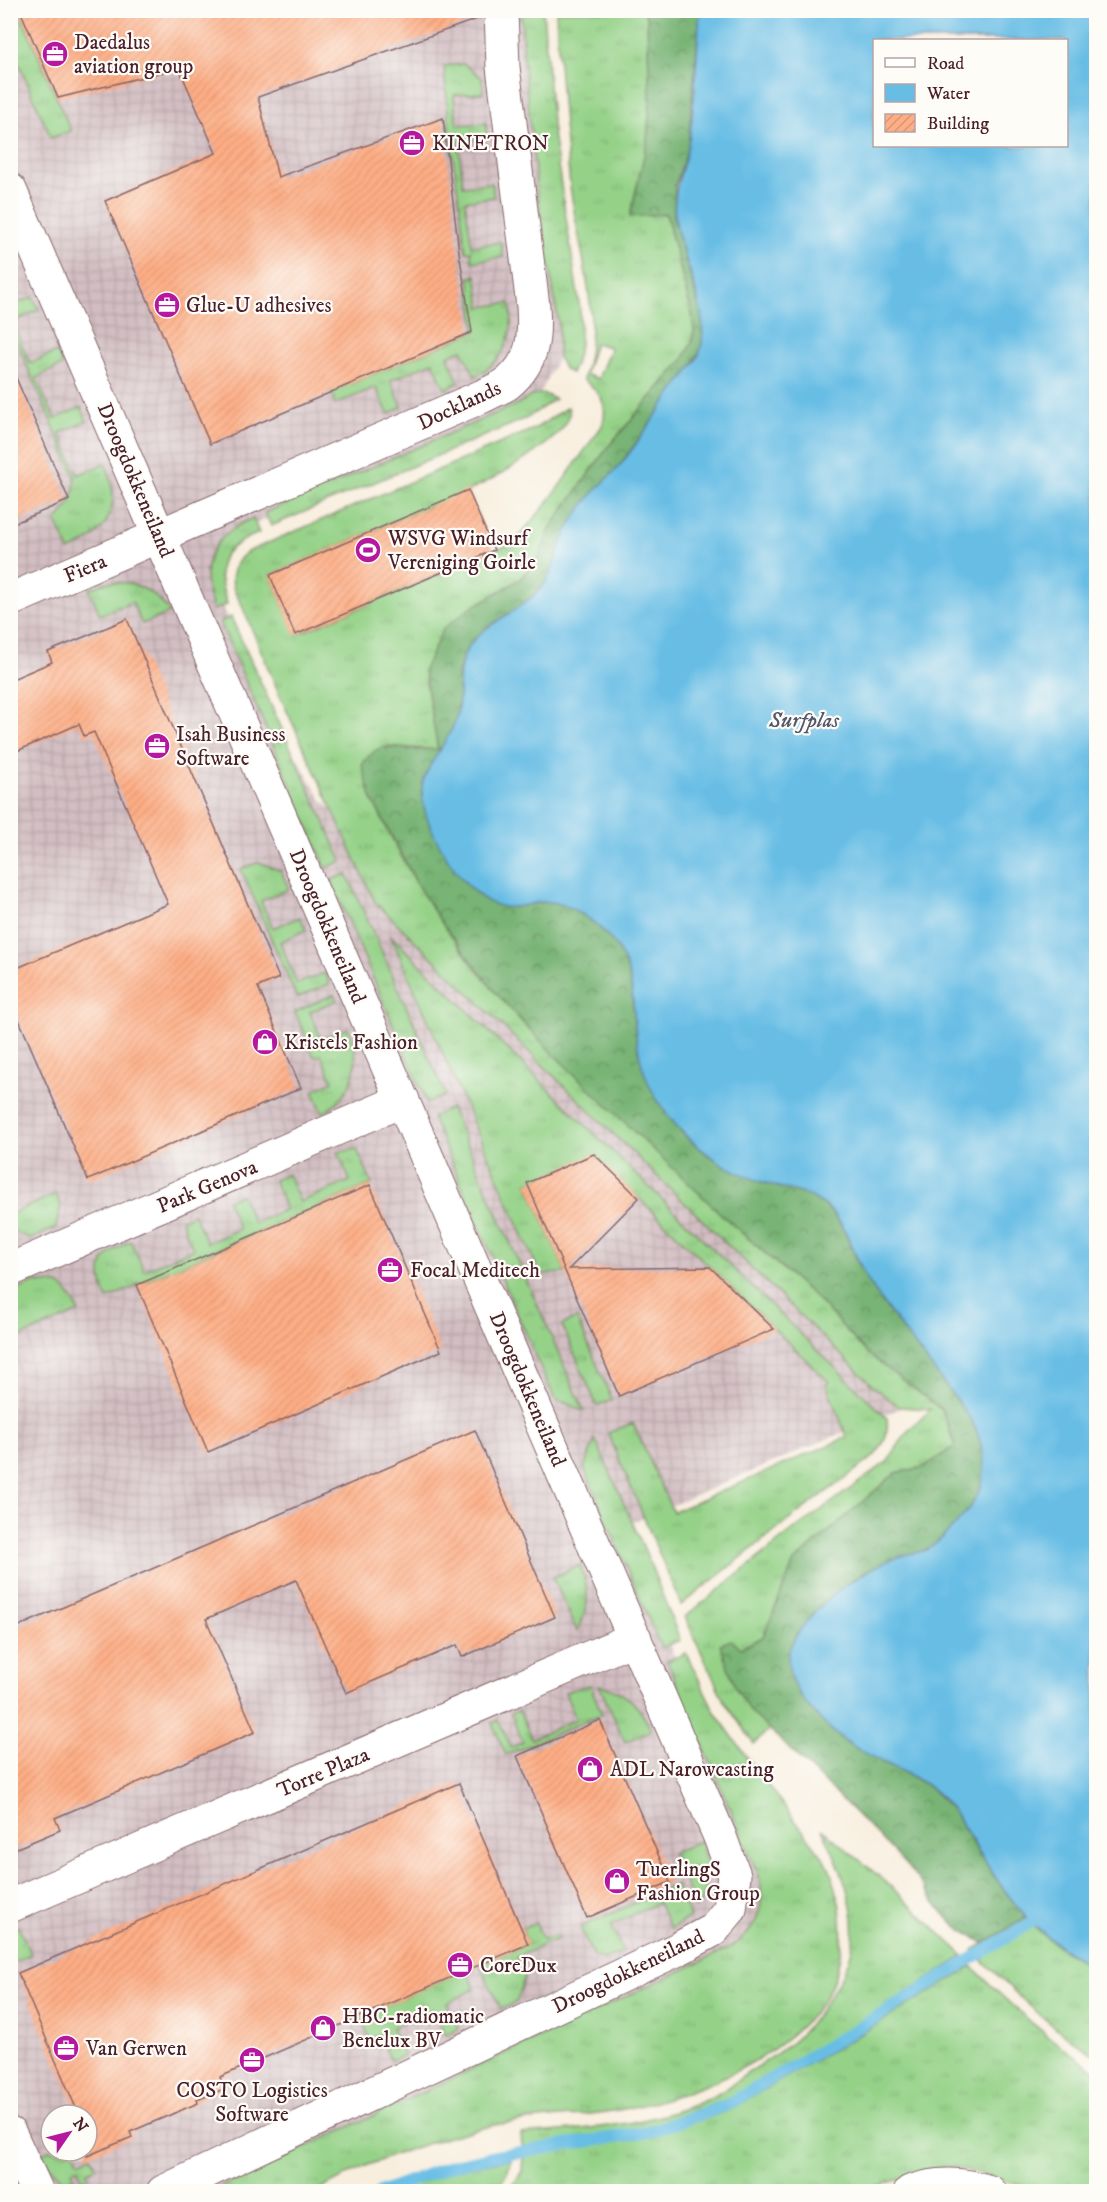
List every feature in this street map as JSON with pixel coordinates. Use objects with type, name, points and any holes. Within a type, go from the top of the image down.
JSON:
[{"type":"street","name":"Docklands","points":[[159,536],[483,396],[508,383],[527,361],[535,336],[533,306],[503,67],[501,10]]},
{"type":"street","name":"Droogdokkeneiland","points":[[10,190],[635,1638],[720,1836],[734,1875],[730,1909],[713,1930],[668,1954],[163,2192]]},
{"type":"street","name":"Fiera","points":[[10,600],[159,536]]},
{"type":"street","name":"Park Genova","points":[[10,1270],[403,1101]]},
{"type":"street","name":"Torre Plaza","points":[[10,1906],[635,1638]]},
{"type":"street","points":[[10,2134],[37,2192]]},
{"type":"street","points":[[910,2192],[927,2186],[955,2184],[990,2192]]},
{"type":"shaded area","points":[[11,11],[528,11],[569,334],[539,396],[468,434],[238,531],[210,576],[254,685],[322,800],[924,1398],[621,1527],[765,1875],[759,1942],[241,2191],[11,2192]]},
{"type":"green space","points":[[19,11],[71,131],[51,138],[11,45],[11,12]]},
{"type":"green space","points":[[521,11],[543,11],[553,133],[580,309],[580,344],[571,373],[565,370],[558,357],[559,326],[537,190],[524,65]]},
{"type":"green space","points":[[556,11],[644,11],[647,18],[650,100],[647,143],[630,216],[666,214],[692,314],[694,331],[692,342],[683,360],[608,447],[551,527],[539,557],[519,580],[469,609],[424,670],[438,750],[388,746],[371,797],[433,911],[492,988],[523,1023],[724,1217],[816,1298],[868,1354],[942,1410],[955,1446],[924,1467],[895,1473],[766,1629],[763,1637],[741,1648],[751,1712],[769,1729],[754,1744],[724,1701],[685,1617],[791,1532],[888,1461],[907,1432],[931,1409],[899,1407],[874,1387],[375,902],[280,696],[232,581],[237,563],[247,552],[536,428],[568,407],[569,417],[562,429],[549,442],[497,476],[459,495],[270,575],[296,635],[514,542],[548,502],[602,426],[605,412],[602,400],[595,389],[583,380],[589,356],[590,307],[570,185]],"holes":[[[595,343],[609,347],[598,379],[585,374]]]},
{"type":"green space","points":[[644,11],[700,11],[688,148],[675,186],[674,219],[702,316],[704,336],[702,347],[692,366],[620,465],[586,501],[561,543],[551,575],[545,583],[532,597],[474,639],[465,653],[458,673],[459,697],[456,720],[422,791],[431,824],[440,843],[461,878],[475,892],[489,902],[505,907],[544,902],[563,905],[590,920],[613,942],[622,955],[631,984],[642,1064],[654,1092],[669,1117],[688,1139],[724,1165],[764,1183],[810,1196],[832,1213],[844,1231],[869,1282],[972,1421],[979,1437],[984,1466],[983,1480],[972,1505],[932,1547],[873,1568],[834,1594],[796,1639],[791,1648],[789,1664],[793,1682],[799,1693],[831,1730],[861,1751],[920,1781],[942,1799],[958,1818],[980,1855],[1026,1917],[985,1943],[958,1927],[948,1918],[886,1844],[751,1712],[735,1687],[720,1644],[731,1640],[741,1648],[763,1637],[794,1562],[895,1473],[924,1467],[955,1446],[942,1410],[868,1354],[816,1298],[724,1217],[552,1053],[495,992],[444,926],[421,891],[371,797],[362,765],[377,749],[393,747],[438,749],[424,670],[443,629],[469,609],[519,580],[539,557],[551,527],[608,447],[683,360],[692,342],[694,331],[692,314],[666,214],[630,217],[647,143],[650,100],[647,18]]},
{"type":"green space","points":[[464,64],[482,78],[483,93],[454,95],[457,125],[486,123],[487,138],[458,141],[463,186],[492,183],[494,197],[465,201],[472,246],[501,242],[503,257],[472,262],[471,251],[466,252],[449,126],[444,66]]},
{"type":"green space","points":[[476,275],[481,307],[510,303],[509,336],[506,346],[494,363],[475,376],[462,350],[448,356],[459,383],[445,389],[433,362],[391,380],[402,407],[388,414],[376,387],[334,405],[333,391],[476,331],[469,277],[474,277]]},
{"type":"green space","points":[[33,297],[39,310],[12,322],[30,363],[57,352],[63,365],[36,378],[55,419],[81,407],[87,421],[60,433],[78,475],[105,463],[113,492],[109,516],[103,526],[94,536],[69,551],[56,521],[71,501],[75,476],[11,329],[11,306]]},
{"type":"green space","points":[[535,394],[545,394],[555,399],[527,418],[271,526],[265,513],[518,404]]},
{"type":"green space","points":[[253,518],[259,533],[235,545],[223,559],[220,578],[227,604],[214,610],[206,580],[211,555],[217,544],[227,534],[238,525]]},
{"type":"green space","points":[[108,582],[127,583],[144,588],[158,598],[170,613],[142,624],[132,602],[100,615],[89,589]]},
{"type":"green space","points":[[231,617],[342,861],[326,868],[220,622]]},
{"type":"green space","points":[[259,862],[281,871],[289,889],[261,901],[273,928],[300,917],[306,930],[280,942],[297,984],[325,973],[329,984],[297,998],[241,869]]},
{"type":"green space","points":[[347,874],[446,1095],[427,1103],[331,880]]},
{"type":"green space","points":[[391,936],[887,1418],[885,1440],[872,1458],[681,1605],[608,1433],[633,1423],[673,1512],[847,1437],[826,1384],[829,1382],[594,1155],[527,1183],[566,1273],[540,1274]]},
{"type":"green space","points":[[334,994],[337,1000],[310,1012],[321,1039],[348,1028],[353,1040],[355,1064],[349,1086],[334,1105],[323,1113],[313,1091],[333,1081],[321,1055],[314,1057],[295,1012]]},
{"type":"green space","points":[[451,1108],[584,1411],[555,1399],[550,1389],[432,1117]]},
{"type":"green space","points":[[357,1149],[372,1184],[107,1299],[101,1270],[107,1257],[121,1246],[131,1241],[144,1270],[193,1249],[181,1220],[194,1214],[207,1243],[239,1229],[227,1200],[241,1195],[254,1223],[286,1209],[274,1180],[288,1174],[300,1202],[350,1181],[338,1152]]},
{"type":"green space","points":[[56,1194],[61,1205],[56,1228],[31,1239],[11,1230],[11,1214]]},
{"type":"green space","points":[[38,1281],[39,1284],[54,1284],[64,1289],[79,1312],[11,1341],[11,1293]]},
{"type":"green space","points":[[577,1318],[612,1400],[597,1406],[562,1325]]},
{"type":"green space","points":[[595,1439],[646,1553],[680,1640],[661,1648],[584,1468]]},
{"type":"green space","points":[[580,1565],[586,1582],[587,1598],[577,1631],[553,1577]]},
{"type":"green space","points":[[686,1653],[715,1712],[826,1861],[833,1879],[838,1898],[842,1938],[834,1977],[815,2011],[798,2030],[755,2061],[679,2095],[594,2114],[504,2123],[486,2127],[425,2144],[381,2160],[313,2191],[213,2191],[727,1949],[745,1936],[752,1928],[760,1909],[759,1876],[667,1661]]},
{"type":"green space","points":[[590,1685],[602,1714],[506,1755],[492,1723],[498,1720],[511,1747],[523,1742],[511,1714],[519,1711],[532,1739],[576,1719],[565,1692]]},
{"type":"green space","points":[[599,1685],[631,1700],[651,1730],[625,1742]]},
{"type":"green space","points":[[822,1829],[886,1882],[964,1956],[831,2041],[723,2101],[638,2130],[522,2147],[521,2134],[624,2124],[675,2112],[699,2103],[729,2087],[802,2033],[819,2013],[840,1980],[850,1958],[853,1942],[854,1927],[849,1898],[835,1856]]},
{"type":"green space","points":[[699,1841],[707,1867],[707,1876],[701,1901],[696,1909],[672,1853]]},
{"type":"green space","points":[[676,1885],[690,1917],[671,1929],[658,1903],[611,1925],[623,1952],[604,1960],[593,1956],[580,1927]]},
{"type":"green space","points":[[1026,1917],[1050,1940],[1096,1969],[1096,2056],[1062,2033],[1031,2007],[973,1950]]},
{"type":"green space","points":[[536,1923],[543,1940],[558,1935],[559,1938],[517,1957],[525,1976],[517,2002],[501,2009],[480,1965],[528,1944],[522,1929]]},
{"type":"green space","points":[[19,1927],[31,1954],[11,1963],[11,1930]]},
{"type":"green space","points":[[972,1966],[1031,2022],[1096,2071],[1096,2191],[1042,2191],[959,2168],[942,2166],[862,2191],[509,2192],[522,2171],[523,2156],[648,2137],[727,2111]]},
{"type":"green space","points":[[467,1970],[475,1989],[447,2003],[459,2029],[446,2035],[433,2009],[392,2028],[404,2055],[391,2061],[379,2035],[370,2039],[354,2002],[379,2008]]},
{"type":"green space","points":[[511,2159],[505,2177],[492,2191],[396,2191],[453,2170]]},
{"type":"green space","points":[[47,2163],[95,2163],[97,2167],[86,2172],[88,2177],[82,2180],[78,2169],[72,2171],[74,2177],[64,2181]]},
{"type":"water","name":"Surfplas","points":[[700,11],[1096,11],[1096,1969],[1049,1938],[1012,1901],[961,1822],[941,1797],[923,1783],[863,1752],[836,1734],[806,1703],[797,1690],[790,1673],[788,1660],[790,1648],[803,1626],[823,1604],[856,1578],[876,1566],[933,1546],[972,1505],[983,1480],[984,1466],[979,1437],[972,1421],[870,1284],[841,1223],[834,1214],[819,1201],[753,1179],[711,1157],[687,1137],[666,1113],[656,1098],[642,1066],[635,1032],[628,972],[615,945],[603,931],[592,921],[564,905],[543,902],[504,907],[480,896],[449,861],[434,835],[424,806],[422,788],[424,780],[454,724],[459,704],[461,665],[469,646],[484,630],[522,604],[544,585],[575,517],[633,448],[695,362],[701,347],[703,331],[701,313],[680,240],[675,213],[676,193],[691,128]]},
{"type":"building","points":[[20,10],[482,10],[483,17],[258,97],[278,177],[443,118],[459,252],[472,332],[210,444],[105,201],[216,153],[179,68],[58,98]]},
{"type":"building","points":[[10,364],[69,500],[10,525]]},
{"type":"building","points":[[468,490],[494,550],[295,635],[270,575]]},
{"type":"building","points":[[127,619],[279,978],[258,987],[301,1088],[88,1180],[10,999],[10,971],[168,904],[94,732],[84,736],[79,724],[10,754],[10,680],[52,662],[48,652]]},
{"type":"building","points":[[594,1154],[639,1198],[569,1269],[710,1267],[774,1329],[619,1396],[527,1183]]},
{"type":"building","points":[[370,1185],[441,1351],[208,1452],[137,1285]]},
{"type":"building","points":[[475,1430],[555,1617],[462,1657],[457,1645],[346,1693],[296,1580],[206,1619],[255,1732],[55,1818],[60,1830],[10,1851],[10,1630]]},
{"type":"building","points":[[600,1720],[670,1882],[587,1918],[517,1756]]},
{"type":"building","points":[[459,1783],[528,1944],[220,2077],[224,2089],[197,2100],[198,2103],[130,2132],[132,2137],[99,2151],[99,2103],[74,2103],[18,1973]]},
{"type":"waterway","points":[[380,2192],[453,2165],[648,2132],[725,2106],[1030,1923]]},
{"type":"place","name":"Daedalus aviation group","points":[[55,54]]},
{"type":"place","name":"KINETRON","points":[[412,143]]},
{"type":"place","name":"Glue-U adhesives","points":[[167,305]]},
{"type":"place","name":"WSVG Windsurf Vereniging Goirle","points":[[368,550]]},
{"type":"place","name":"Isah Business Software","points":[[157,746]]},
{"type":"place","name":"Kristels Fashion","points":[[265,1042]]},
{"type":"place","name":"Focal Meditech","points":[[390,1270]]},
{"type":"place","name":"ADL Narowcasting","points":[[590,1769]]},
{"type":"place","name":"TuerlingS Fashion Group","points":[[617,1881]]},
{"type":"place","name":"CoreDux","points":[[460,1965]]},
{"type":"place","name":"HBC-radiomatic Benelux BV","points":[[323,2028]]},
{"type":"place","name":"Van Gerwen","points":[[66,2048]]},
{"type":"place","name":"COSTO Logistics Software","points":[[252,2060]]}]
